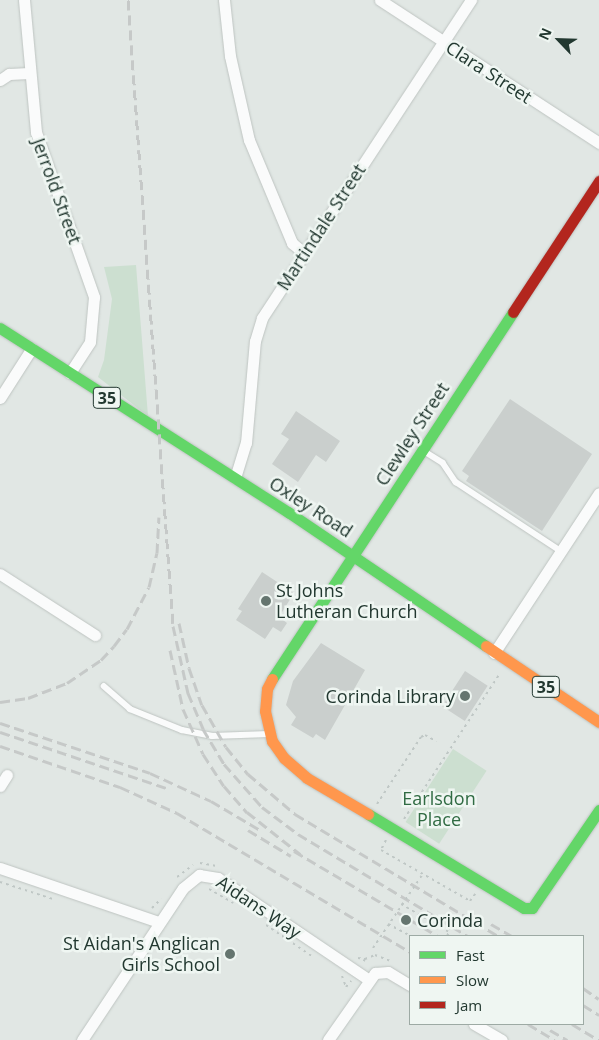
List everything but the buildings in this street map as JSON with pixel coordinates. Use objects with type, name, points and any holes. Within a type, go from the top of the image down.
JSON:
[{"type":"street","name":"Jerrold Street","points":[[24,0],[36,132],[94,297],[90,342],[70,373]]},
{"type":"street","points":[[224,0],[230,56],[249,140],[292,243],[304,253]]},
{"type":"street","name":"Clara Street","points":[[380,0],[599,143]]},
{"type":"street","name":"Martindale Street","points":[[235,478],[246,443],[259,325],[304,253],[471,0]]},
{"type":"street","points":[[0,80],[9,74],[30,73]]},
{"type":"street","name":"Clewley Street","points":[[269,734],[265,711],[267,689],[274,676],[599,181]]},
{"type":"street","name":"Oxley Road","points":[[0,328],[235,478],[599,722]]},
{"type":"street","points":[[0,398],[32,348]]},
{"type":"street","points":[[494,652],[599,492]]},
{"type":"street","points":[[0,574],[95,635]]},
{"type":"street","points":[[269,734],[288,761],[328,792],[521,907],[532,908],[539,902],[599,810]]},
{"type":"street","points":[[0,786],[7,775]]},
{"type":"street","points":[[0,868],[147,916],[159,922]]},
{"type":"street","name":"Aidans Way","points":[[82,1040],[159,922],[189,880],[210,875],[369,980]]},
{"type":"street","points":[[328,1040],[375,973],[386,971],[409,984]]},
{"type":"street","points":[[475,1025],[486,1036],[502,1040]]},
{"type":"lane","points":[[422,450],[442,463],[456,482],[561,551]]},
{"type":"lane","points":[[104,686],[130,710],[182,730],[212,736],[269,734]]},
{"type":"path","points":[[402,822],[499,675]]},
{"type":"path","points":[[375,806],[420,736],[426,735],[436,742]]},
{"type":"path","points":[[387,838],[381,850],[422,875],[470,901],[477,890]]},
{"type":"path","points":[[172,884],[186,867],[195,864],[207,862],[223,870]]},
{"type":"path","points":[[373,948],[422,875]]},
{"type":"path","points":[[206,888],[236,905]]},
{"type":"path","points":[[147,916],[164,897]]},
{"type":"path","points":[[401,904],[449,932]]},
{"type":"path","points":[[264,922],[316,959]]},
{"type":"path","points":[[388,924],[409,935]]},
{"type":"path","points":[[448,935],[451,928]]},
{"type":"path","points":[[340,975],[346,987],[365,959],[350,953]]},
{"type":"green space","points":[[136,265],[148,416],[98,377],[104,360],[112,299],[104,267]]},
{"type":"green space","name":"Earlsdon Place","points":[[453,749],[487,771],[439,844],[406,822]]},
{"type":"railway","points":[[128,0],[173,626],[188,693],[203,729],[224,764],[262,807],[298,834],[466,935]]},
{"type":"railway","points":[[0,702],[28,698],[67,683],[101,660],[114,646],[127,629],[149,587],[157,553],[159,517]]},
{"type":"railway","points":[[179,623],[189,668],[202,705],[226,747],[248,774],[295,814],[496,935]]},
{"type":"railway","points":[[170,650],[183,709],[203,754],[224,786],[247,812],[300,854]]},
{"type":"railway","points":[[0,723],[150,773],[211,801],[260,830]]},
{"type":"railway","points":[[0,732],[166,788]]},
{"type":"railway","points":[[0,746],[120,787],[177,813],[409,951]]},
{"type":"railway","points":[[248,830],[291,856]]},
{"type":"railway","points":[[294,851],[436,935]]},
{"type":"railway","points":[[491,924],[510,935]]},
{"type":"railway","points":[[584,989],[599,999]]},
{"type":"railway","points":[[584,1006],[599,1015]]},
{"type":"railway","points":[[530,1025],[555,1040]]},
{"type":"railway","points":[[574,1025],[599,1040]]},
{"type":"railway","points":[[550,1030],[567,1040]]},
{"type":"traffic: fast","points":[[272,679],[513,312]]},
{"type":"traffic: fast","points":[[0,328],[288,512],[486,646]]},
{"type":"traffic: fast","points":[[368,814],[524,908],[532,908],[599,810]]},
{"type":"traffic: slow","points":[[486,646],[599,722]]},
{"type":"traffic: slow","points":[[272,679],[267,689],[265,711],[272,741],[284,758],[307,778],[368,814]]},
{"type":"traffic: jam","points":[[513,312],[599,181]]},
{"type":"place","name":"St Johns Lutheran Church","points":[[266,601]]},
{"type":"place","name":"Corinda Library","points":[[465,696]]},
{"type":"place","name":"Corinda","points":[[406,920]]},
{"type":"place","name":"St Aidan's Anglican Girls School","points":[[230,954]]}]
